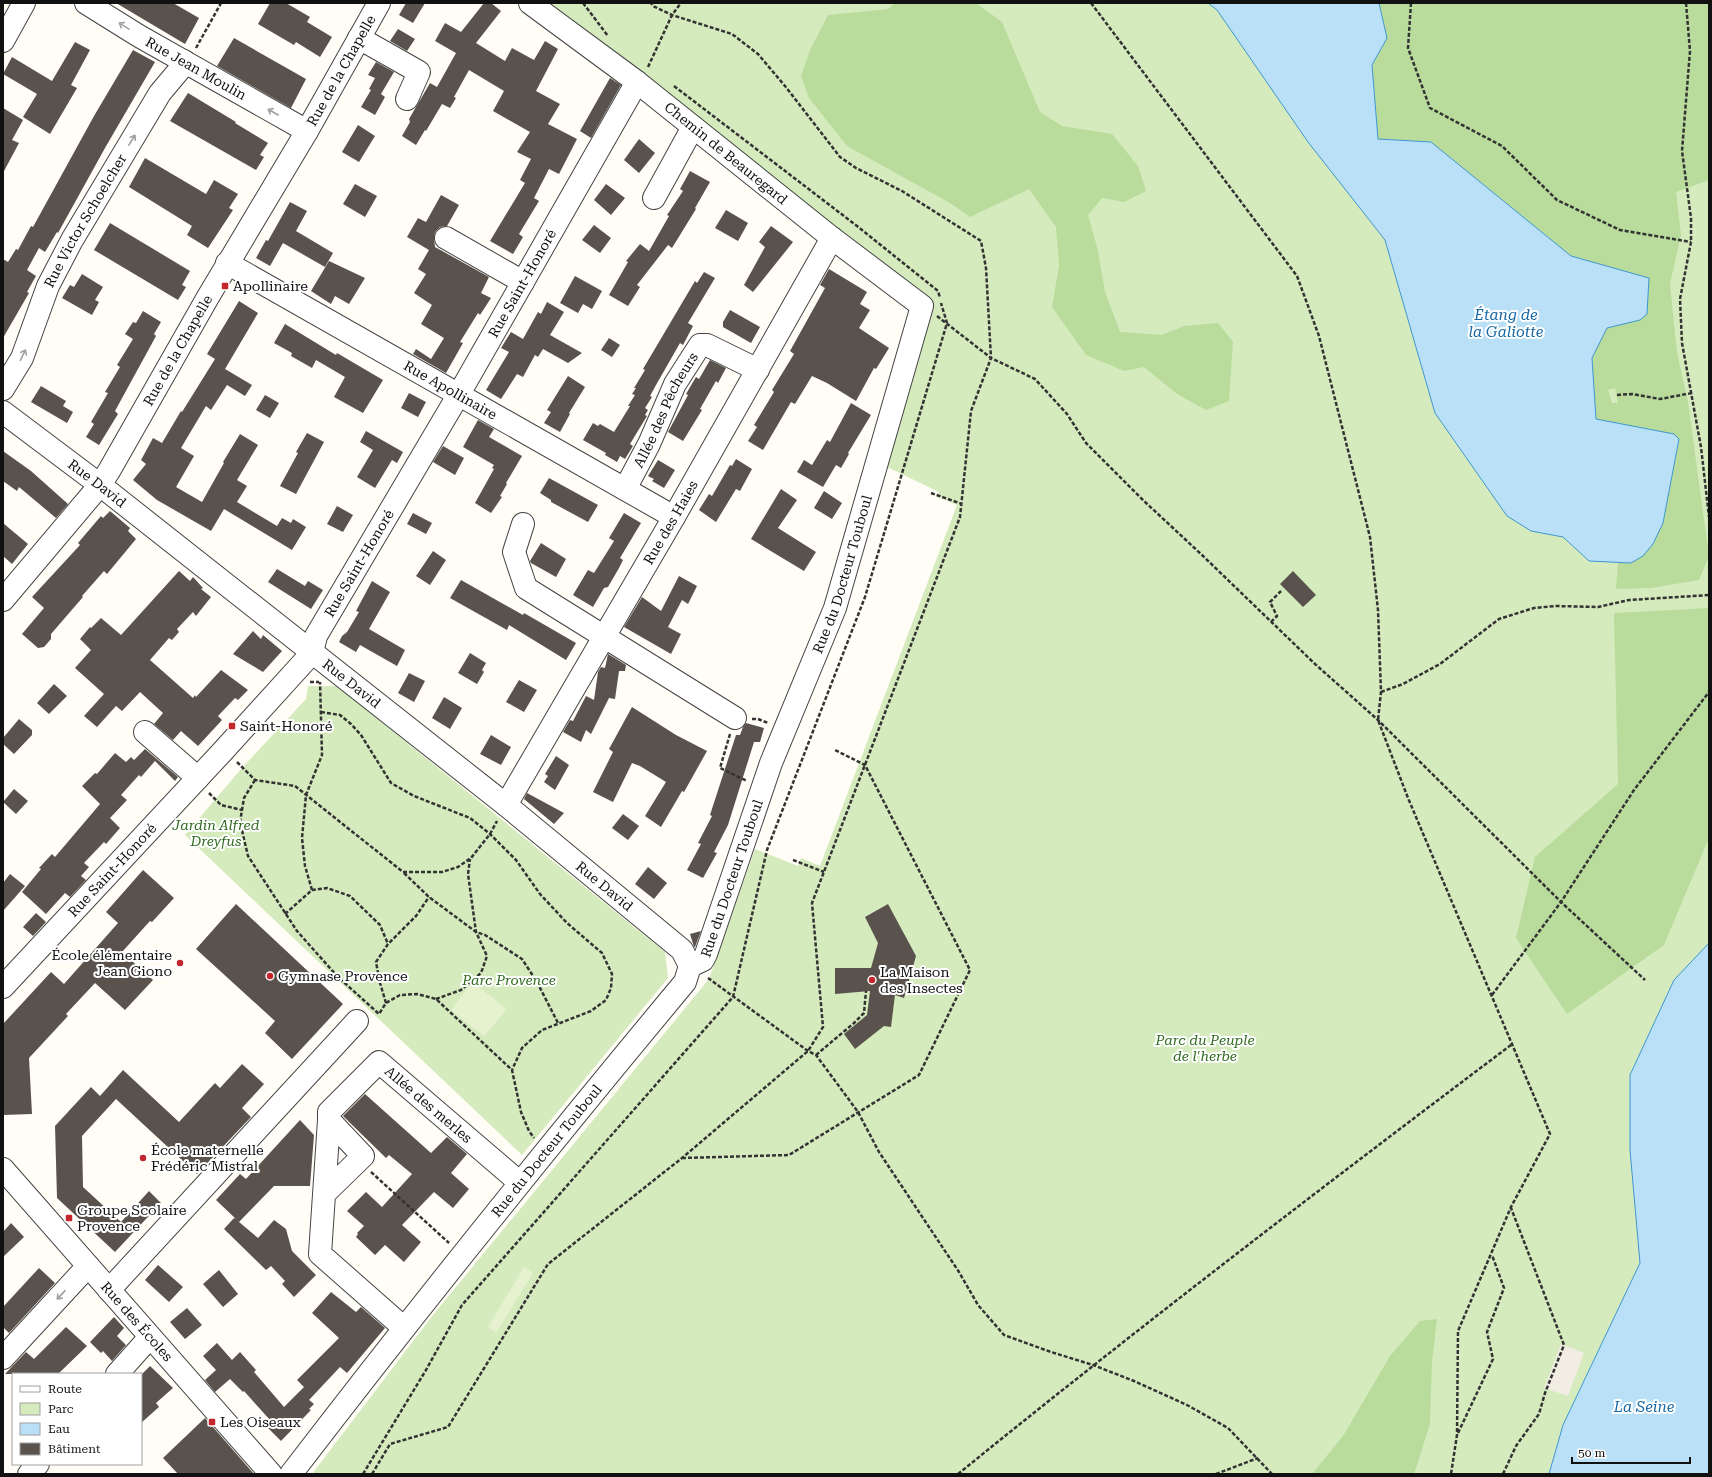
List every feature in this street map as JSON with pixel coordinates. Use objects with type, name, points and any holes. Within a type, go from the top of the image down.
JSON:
[{"type":"street","points":[[3,41],[24,3]]},
{"type":"street","name":"Rue Jean Moulin","points":[[86,3],[307,131]]},
{"type":"street","name":"Rue de la Chapelle","points":[[3,600],[100,485],[227,263],[307,131],[379,3]]},
{"type":"street","name":"Chemin de Beauregard","points":[[530,3],[638,82],[832,238],[922,306]]},
{"type":"street","points":[[360,38],[419,72],[407,99]]},
{"type":"street","name":"Rue Victor Schoelcher","points":[[3,389],[22,358],[48,286],[72,240],[160,93],[186,62]]},
{"type":"street","name":"Rue Saint-Honoré","points":[[3,987],[223,751],[312,653],[316,636],[459,394],[638,82]]},
{"type":"street","points":[[654,198],[693,127]]},
{"type":"street","points":[[446,238],[523,282]]},
{"type":"street","name":"Rue des Haies","points":[[506,805],[674,517],[832,238]]},
{"type":"street","name":"Rue Apollinaire","points":[[227,263],[674,517]]},
{"type":"street","name":"Rue du Docteur Touboul","points":[[291,1474],[519,1182],[685,982],[690,966],[703,960],[784,732],[834,608],[922,306]]},
{"type":"street","name":"Allée des Pêcheurs","points":[[625,489],[649,444],[675,384],[700,345],[708,345],[758,370]]},
{"type":"street","name":"Rue David","points":[[3,412],[100,485],[506,805],[682,950],[690,966]]},
{"type":"street","points":[[523,524],[514,552],[526,588],[604,638],[735,718]]},
{"type":"street","points":[[145,732],[197,779]]},
{"type":"street","points":[[109,1290],[357,1021]]},
{"type":"street","name":"Allée des merles","points":[[329,1120],[330,1112],[379,1062],[519,1182]]},
{"type":"street","points":[[324,1194],[364,1156],[329,1120]]},
{"type":"street","points":[[329,1120],[320,1254],[404,1328]]},
{"type":"street","name":"Rue des Écoles","points":[[6,1180],[88,1266],[271,1474]]},
{"type":"street","points":[[3,1358],[88,1266]]},
{"type":"street","points":[[118,1373],[150,1337]]},
{"type":"street","points":[[29,1474],[37,1465]]},
{"type":"path","points":[[186,62],[221,3]]},
{"type":"path","points":[[638,82],[648,67],[672,15],[681,3]]},
{"type":"path","points":[[1091,3],[1297,276],[1319,336],[1370,537],[1378,610],[1381,692],[1378,720],[1408,798],[1492,995],[1511,1045],[1550,1134],[1511,1207],[1492,1255],[1458,1331],[1457,1436],[1451,1474]]},
{"type":"path","points":[[1411,3],[1408,48],[1430,108],[1502,146],[1557,200],[1620,230],[1690,242]]},
{"type":"path","points":[[1686,3],[1690,51],[1682,151],[1691,218],[1690,242],[1680,299],[1682,343],[1692,392],[1709,517]]},
{"type":"path","points":[[922,306],[947,323],[991,358],[1034,379],[1067,414],[1086,443],[1144,501],[1315,664],[1378,720],[1561,902],[1645,980]]},
{"type":"path","points":[[1617,395],[1632,394],[1660,399],[1692,392]]},
{"type":"path","points":[[931,493],[962,504]]},
{"type":"path","points":[[1271,622],[1277,616],[1270,602],[1281,591]]},
{"type":"path","points":[[1381,692],[1403,684],[1440,664],[1499,619],[1534,608],[1556,606],[1598,607],[1629,600],[1709,595]]},
{"type":"path","points":[[312,890],[305,866],[302,838],[306,795],[322,755],[319,682],[343,677]]},
{"type":"path","points":[[1492,995],[1561,902],[1634,790],[1709,692]]},
{"type":"path","points":[[320,712],[340,715],[351,724],[361,735],[391,783],[414,796],[470,818],[490,834],[516,860],[540,894],[567,923],[602,953],[612,974],[611,988],[606,1000],[591,1011],[542,1030],[522,1048],[512,1070]]},
{"type":"path","points":[[763,789],[720,768],[735,718],[742,721],[758,719],[784,732]]},
{"type":"path","points":[[682,1158],[789,1155],[919,1075],[970,970],[866,765],[835,750]]},
{"type":"path","points":[[223,751],[256,780],[294,786],[403,872],[429,897],[476,932],[485,935],[522,960],[537,982],[558,1023]]},
{"type":"path","points":[[197,779],[221,805],[242,810]]},
{"type":"path","points":[[256,780],[244,798],[240,822],[248,856],[297,931],[337,976],[379,1014],[386,1003],[400,994],[417,994],[436,999],[512,1070],[521,1112],[529,1131],[545,1150]]},
{"type":"path","points":[[403,872],[442,872],[458,867],[470,858],[490,834],[506,805]]},
{"type":"path","points":[[436,999],[461,990],[481,974],[487,956],[476,932],[468,874],[470,858]]},
{"type":"path","points":[[793,860],[824,872]]},
{"type":"path","points":[[285,914],[312,890],[327,888],[350,896],[380,925],[388,944]]},
{"type":"path","points":[[386,1003],[376,962],[388,944],[416,916],[429,897]]},
{"type":"path","points":[[690,966],[802,1047],[816,1055],[858,1112],[879,1152],[959,1272],[978,1304],[1004,1335],[1093,1365],[1134,1381],[1180,1402],[1228,1428],[1272,1474]]},
{"type":"path","points":[[816,1055],[864,1013],[866,991]]},
{"type":"path","points":[[958,1474],[1093,1365],[1347,1168],[1511,1045]]},
{"type":"path","points":[[359,1161],[462,1255]]},
{"type":"path","points":[[1503,1474],[1516,1446],[1539,1414],[1545,1393],[1564,1345],[1511,1207]]},
{"type":"path","points":[[1457,1436],[1493,1359],[1487,1332],[1504,1288],[1492,1255]]},
{"type":"path","points":[[1216,1474],[1258,1458]]},
{"type":"green space","name":"Parc du Peuple de l'herbe","points":[[548,3],[1709,3],[1709,1003],[1632,1173],[1640,1263],[1563,1425],[1549,1474],[312,1474],[433,1315],[709,979],[755,849],[798,866],[801,858],[820,866],[957,505],[938,497],[939,492],[885,466],[931,302]]},
{"type":"green space","points":[[895,3],[976,3],[1002,22],[1040,112],[1062,126],[1112,134],[1138,166],[1146,191],[1124,202],[1102,198],[1088,215],[1098,251],[1105,292],[1120,332],[1162,335],[1184,326],[1218,323],[1233,342],[1229,401],[1206,410],[1177,394],[1144,367],[1124,371],[1086,355],[1052,307],[1059,266],[1056,227],[1029,189],[970,217],[950,203],[847,146],[809,98],[801,76],[810,50],[828,15],[888,9]]},
{"type":"green space","points":[[1379,3],[1709,3],[1709,180],[1676,192],[1681,235],[1670,284],[1677,353],[1688,402],[1709,556],[1699,580],[1651,588],[1616,589],[1618,563],[1631,563],[1663,523],[1679,440],[1674,434],[1596,419],[1592,358],[1607,328],[1640,320],[1649,278],[1571,256],[1431,142],[1378,139],[1372,65],[1387,38]],"holes":[[[1615,388],[1618,403],[1612,403],[1608,390]]]},
{"type":"green space","points":[[1709,608],[1709,838],[1664,945],[1567,1014],[1516,938],[1535,857],[1618,784],[1614,613]]},
{"type":"green space","name":"Parc Provence","points":[[308,686],[337,686],[665,952],[668,978],[522,1155],[185,835],[241,769],[306,699]]},
{"type":"green space","points":[[472,982],[507,1009],[484,1036],[451,1010]]},
{"type":"green space","points":[[524,1267],[533,1273],[496,1333],[488,1327]]},
{"type":"green space","points":[[1437,1319],[1432,1362],[1430,1424],[1414,1474],[1312,1474],[1343,1436],[1390,1356],[1420,1321]]},
{"type":"shaded area","points":[[1561,1344],[1584,1353],[1568,1396],[1544,1388]]},
{"type":"water","name":"Étang de la Galiotte","points":[[1208,3],[1379,3],[1387,38],[1372,65],[1378,139],[1431,142],[1571,256],[1649,278],[1647,314],[1640,320],[1607,328],[1592,358],[1596,419],[1674,434],[1679,439],[1663,523],[1653,544],[1643,556],[1631,563],[1589,561],[1563,537],[1531,531],[1507,516],[1435,413],[1385,240],[1308,142],[1217,10]]},
{"type":"water","name":"La Seine","points":[[1709,943],[1709,1474],[1549,1474],[1563,1425],[1640,1263],[1630,1150],[1630,1075],[1674,980]]},
{"type":"building","points":[[116,3],[173,3],[199,18],[185,44]]},
{"type":"building","points":[[270,3],[286,3],[310,17],[307,22],[332,37],[320,57],[296,42],[294,45],[258,24]]},
{"type":"building","points":[[406,3],[425,3],[413,23],[399,15]]},
{"type":"building","points":[[484,3],[491,3],[501,11],[476,43],[505,61],[512,48],[534,60],[545,41],[558,49],[536,91],[560,104],[548,124],[577,139],[559,174],[549,169],[534,198],[539,201],[519,234],[523,237],[513,254],[490,241],[525,183],[520,180],[531,159],[517,152],[530,132],[493,111],[504,91],[469,70],[454,97],[456,98],[450,108],[442,104],[416,145],[402,136],[410,122],[409,119],[430,83],[437,87],[456,53],[435,41],[445,23],[461,32]]},
{"type":"building","points":[[398,29],[415,39],[407,51],[390,41]]},
{"type":"building","points":[[234,38],[306,79],[291,108],[217,66]]},
{"type":"building","points":[[75,42],[90,50],[71,85],[77,88],[50,134],[23,117],[37,94],[3,74],[12,57],[52,81]]},
{"type":"building","points":[[133,50],[155,62],[58,233],[57,232],[45,252],[39,248],[27,270],[36,276],[27,292],[29,293],[3,338],[3,259],[8,262],[16,249],[18,250],[31,226],[33,227],[94,116]]},
{"type":"building","points":[[376,62],[394,72],[381,94],[385,97],[375,115],[361,107],[371,90],[369,89],[375,78],[368,75]]},
{"type":"building","points":[[610,78],[621,85],[591,138],[580,131]]},
{"type":"building","points":[[188,93],[268,143],[260,155],[264,157],[256,170],[170,121]]},
{"type":"building","points":[[3,108],[23,120],[12,140],[19,143],[3,173]]},
{"type":"building","points":[[358,125],[375,136],[359,162],[342,152]]},
{"type":"building","points":[[639,139],[655,153],[639,173],[624,160]]},
{"type":"building","points":[[145,158],[206,194],[214,180],[238,194],[229,208],[233,210],[208,248],[187,235],[192,226],[129,187]]},
{"type":"building","points":[[690,171],[710,182],[695,208],[696,209],[672,248],[668,245],[637,285],[640,287],[628,306],[609,295],[628,262],[626,261],[640,244],[649,251],[669,216],[667,215],[683,191],[680,189]]},
{"type":"building","points":[[355,184],[377,196],[365,217],[343,204]]},
{"type":"building","points":[[606,184],[625,198],[611,215],[594,200]]},
{"type":"building","points":[[441,195],[459,205],[447,226],[440,227],[435,232],[435,247],[489,277],[481,293],[491,298],[480,315],[478,313],[460,342],[463,343],[446,373],[413,354],[416,349],[431,359],[444,338],[421,324],[432,305],[414,293],[426,274],[418,269],[429,250],[407,237],[418,218],[426,222]]},
{"type":"building","points":[[290,202],[307,211],[296,231],[333,253],[325,267],[283,243],[270,266],[256,258],[266,240],[268,241]]},
{"type":"building","points":[[726,210],[748,223],[738,241],[715,228]]},
{"type":"building","points":[[110,223],[190,271],[182,285],[186,287],[178,300],[94,250]]},
{"type":"building","points":[[594,225],[611,238],[600,253],[582,240]]},
{"type":"building","points":[[771,226],[793,242],[753,292],[744,285],[765,247],[759,242]]},
{"type":"building","points":[[329,261],[365,278],[349,304],[335,296],[331,304],[311,291]]},
{"type":"building","points":[[829,269],[867,292],[860,304],[870,310],[859,328],[889,348],[876,369],[874,368],[856,401],[827,383],[812,376],[795,404],[791,402],[763,450],[748,441],[757,427],[754,425],[774,392],[772,390],[794,354],[790,351],[825,288],[820,285]]},
{"type":"building","points":[[704,272],[715,278],[688,323],[693,326],[683,345],[680,343],[650,396],[652,397],[645,408],[648,410],[645,415],[647,416],[630,444],[633,446],[625,459],[620,456],[617,462],[605,455],[606,453],[583,440],[593,423],[598,426],[600,424],[614,432],[630,406],[628,406],[635,395],[632,394],[636,388],[634,388],[645,370],[643,369],[695,281],[697,283]]},
{"type":"building","points":[[82,274],[103,287],[95,300],[99,302],[92,315],[62,298],[70,285],[74,287]]},
{"type":"building","points":[[575,276],[602,291],[592,309],[583,304],[578,313],[560,303]]},
{"type":"building","points":[[239,301],[258,313],[225,369],[252,385],[245,396],[227,385],[211,410],[206,406],[181,448],[194,456],[176,487],[202,502],[240,434],[258,445],[237,480],[247,486],[237,502],[277,526],[282,518],[291,523],[293,519],[306,527],[292,550],[224,509],[211,531],[157,500],[133,480],[146,464],[141,460],[153,438],[162,443],[215,359],[207,354]]},
{"type":"building","points":[[547,302],[564,312],[550,335],[582,353],[568,363],[543,349],[538,357],[535,355],[523,377],[517,374],[501,399],[486,390],[509,352],[501,348],[511,332],[523,339],[538,312],[541,314]]},
{"type":"building","points":[[730,310],[760,327],[751,343],[723,327],[723,322]]},
{"type":"building","points":[[143,311],[161,322],[154,334],[156,336],[115,411],[118,414],[99,445],[86,437],[94,424],[91,422],[108,393],[105,392],[120,367],[117,365],[133,339],[125,334],[133,322],[136,323]]},
{"type":"building","points":[[285,324],[336,355],[337,353],[383,380],[363,413],[334,397],[345,377],[316,360],[312,368],[291,356],[292,353],[274,343]]},
{"type":"building","points":[[609,338],[620,345],[612,357],[601,350]]},
{"type":"building","points":[[710,360],[726,368],[718,383],[716,381],[700,409],[702,410],[683,441],[668,432],[688,395],[686,394],[696,377],[699,379]]},
{"type":"building","points":[[568,376],[585,387],[569,413],[570,414],[560,432],[544,423],[551,412],[547,410]]},
{"type":"building","points":[[41,386],[66,401],[63,406],[73,412],[67,423],[31,402]]},
{"type":"building","points":[[409,393],[426,402],[418,417],[401,408]]},
{"type":"building","points":[[265,395],[279,403],[270,418],[256,410]]},
{"type":"building","points":[[851,403],[871,415],[848,453],[849,454],[841,468],[836,465],[823,487],[797,472],[804,460],[812,465],[827,440],[830,442]]},
{"type":"building","points":[[478,420],[494,429],[489,437],[522,456],[506,483],[507,484],[500,496],[502,497],[491,513],[475,503],[494,469],[492,468],[494,465],[463,447]]},
{"type":"building","points":[[366,431],[403,452],[397,463],[392,460],[375,488],[357,477],[373,450],[360,442]]},
{"type":"building","points":[[307,433],[324,442],[296,494],[280,486]]},
{"type":"building","points":[[443,446],[464,458],[455,475],[433,462]]},
{"type":"building","points":[[3,451],[31,471],[68,504],[56,518],[19,487],[17,491],[3,481]]},
{"type":"building","points":[[736,459],[752,469],[740,491],[736,489],[716,522],[699,510],[709,494],[712,496],[730,465],[732,466]]},
{"type":"building","points":[[658,460],[675,470],[664,488],[652,481],[654,479],[648,476]]},
{"type":"building","points":[[549,478],[598,505],[588,522],[551,502],[551,500],[540,493]]},
{"type":"building","points":[[781,489],[797,500],[778,528],[816,552],[804,571],[751,539]]},
{"type":"building","points":[[824,491],[842,503],[832,519],[814,508]]},
{"type":"building","points":[[337,506],[353,515],[343,532],[327,524]]},
{"type":"building","points":[[110,511],[130,528],[128,531],[136,539],[107,574],[104,571],[82,596],[83,597],[51,634],[51,639],[44,647],[38,648],[22,634],[44,608],[32,597],[80,545],[78,543],[101,516],[103,518]]},
{"type":"building","points":[[413,513],[432,523],[426,534],[407,524]]},
{"type":"building","points":[[624,513],[641,523],[620,558],[623,560],[619,568],[608,587],[604,588],[593,607],[573,595],[588,570],[594,573],[614,541],[609,538]]},
{"type":"building","points":[[3,523],[28,544],[12,564],[3,556]]},
{"type":"building","points":[[541,543],[566,559],[556,577],[530,561]]},
{"type":"building","points":[[433,551],[446,560],[430,585],[416,576]]},
{"type":"building","points":[[277,569],[305,586],[308,581],[323,590],[311,609],[268,582]]},
{"type":"building","points":[[179,571],[190,581],[193,577],[203,588],[201,589],[211,597],[196,616],[193,612],[177,629],[179,632],[172,640],[169,638],[150,660],[193,698],[195,695],[196,697],[221,670],[248,690],[238,700],[235,698],[218,716],[222,720],[198,746],[181,731],[173,740],[154,724],[163,713],[140,692],[122,711],[116,706],[97,727],[84,716],[104,694],[75,668],[91,650],[80,639],[90,627],[91,628],[101,618],[121,635]]},
{"type":"building","points":[[1293,571],[1316,595],[1303,607],[1280,584]]},
{"type":"building","points":[[679,576],[697,586],[688,604],[682,600],[668,627],[681,634],[671,654],[624,627],[642,597],[661,611]]},
{"type":"building","points":[[461,580],[523,615],[524,613],[576,643],[566,660],[509,625],[507,630],[450,598]]},
{"type":"building","points":[[372,581],[390,592],[369,629],[405,650],[397,666],[360,645],[356,652],[339,642],[359,612],[356,611]]},
{"type":"building","points":[[253,631],[261,639],[263,635],[282,651],[263,672],[233,654]]},
{"type":"building","points":[[470,653],[486,663],[482,670],[484,672],[477,684],[458,673]]},
{"type":"building","points":[[608,654],[626,665],[625,671],[619,671],[615,699],[609,698],[591,734],[586,730],[581,742],[563,732],[570,720],[573,721],[586,696],[594,700],[598,672],[601,667],[605,668]]},
{"type":"building","points":[[409,673],[425,681],[414,702],[398,693]]},
{"type":"building","points":[[519,680],[537,690],[524,712],[506,702]]},
{"type":"building","points":[[54,684],[67,696],[49,714],[37,703]]},
{"type":"building","points":[[444,697],[462,708],[450,729],[432,718]]},
{"type":"building","points":[[632,707],[676,735],[707,751],[684,792],[682,791],[661,827],[645,816],[666,782],[640,766],[632,763],[613,802],[593,792],[613,752],[609,749]]},
{"type":"building","points":[[19,719],[32,730],[32,735],[14,754],[3,744],[3,738]]},
{"type":"building","points":[[746,723],[764,728],[760,742],[754,742],[728,825],[714,852],[717,853],[703,878],[687,870],[701,844],[698,843],[712,816],[710,815],[736,735],[740,735]]},
{"type":"building","points":[[491,735],[511,747],[501,765],[480,754]]},
{"type":"building","points":[[145,749],[178,777],[175,781],[155,761],[141,777],[139,775],[121,795],[127,800],[110,818],[120,828],[106,844],[104,842],[84,863],[89,867],[81,876],[86,880],[70,897],[65,893],[46,914],[22,892],[41,869],[39,868],[52,854],[55,857],[100,804],[82,786],[95,773],[97,774],[115,753],[126,762],[131,757],[134,760]]},
{"type":"building","points":[[556,756],[569,765],[555,790],[544,782],[548,776],[545,774]]},
{"type":"building","points":[[14,789],[28,801],[16,814],[3,802]]},
{"type":"building","points":[[527,793],[564,813],[554,824],[524,799]]},
{"type":"building","points":[[623,814],[639,826],[628,840],[612,828]]},
{"type":"building","points":[[648,867],[667,883],[654,899],[635,884]]},
{"type":"building","points":[[143,870],[174,898],[152,922],[150,921],[122,952],[153,980],[125,1010],[95,983],[66,1014],[68,1016],[29,1058],[32,1114],[3,1115],[3,1024],[51,972],[64,984],[118,923],[106,912]]},
{"type":"building","points":[[10,874],[25,886],[3,911],[3,883]]},
{"type":"building","name":"Gymnase Provence","points":[[236,904],[343,1004],[292,1059],[265,1033],[275,1021],[196,949]]},
{"type":"building","name":"La Maison des Insectes","points":[[888,904],[916,956],[904,998],[895,995],[891,1027],[884,1026],[855,1049],[844,1034],[867,1015],[870,991],[835,994],[835,968],[871,968],[878,943],[865,917]]},
{"type":"building","points":[[36,913],[46,922],[33,936],[23,927]]},
{"type":"building","points":[[701,931],[695,947],[694,947],[690,934]]},
{"type":"building","points":[[242,1064],[264,1084],[242,1108],[251,1117],[197,1174],[116,1099],[82,1136],[83,1187],[121,1222],[149,1191],[161,1203],[115,1252],[57,1198],[55,1126],[91,1087],[100,1096],[123,1070],[179,1122],[215,1083],[220,1088]]},
{"type":"building","points":[[365,1094],[431,1153],[447,1137],[467,1154],[451,1173],[469,1189],[453,1208],[434,1192],[402,1225],[421,1242],[404,1262],[385,1245],[375,1255],[356,1237],[358,1234],[357,1233],[364,1226],[347,1211],[366,1192],[382,1207],[412,1174],[389,1155],[386,1158],[343,1116]]},
{"type":"building","points":[[300,1120],[314,1135],[310,1186],[274,1186],[239,1222],[258,1238],[274,1220],[286,1229],[292,1251],[316,1275],[294,1297],[282,1284],[285,1281],[271,1266],[266,1270],[224,1229],[234,1218],[236,1219],[216,1200],[240,1174],[246,1179]]},
{"type":"building","points":[[11,1223],[24,1237],[3,1257],[3,1232]]},
{"type":"building","points":[[158,1265],[183,1287],[169,1302],[145,1280]]},
{"type":"building","points":[[39,1268],[55,1283],[9,1333],[3,1327],[3,1307]]},
{"type":"building","points":[[219,1270],[238,1294],[223,1307],[203,1284]]},
{"type":"building","points":[[331,1292],[356,1312],[361,1307],[385,1328],[347,1373],[340,1367],[309,1400],[314,1404],[309,1409],[311,1410],[281,1441],[265,1425],[270,1420],[244,1391],[243,1392],[230,1379],[215,1392],[205,1380],[216,1370],[203,1356],[217,1343],[232,1360],[240,1352],[256,1370],[254,1372],[284,1407],[304,1387],[297,1380],[339,1338],[312,1313]]},
{"type":"building","points":[[187,1308],[202,1325],[185,1339],[170,1322]]},
{"type":"building","points":[[114,1317],[124,1328],[117,1336],[126,1345],[112,1361],[103,1351],[101,1353],[90,1342]]},
{"type":"building","points":[[66,1327],[87,1346],[59,1373],[5,1374],[26,1352],[34,1359]]},
{"type":"building","points":[[150,1366],[173,1388],[156,1403],[159,1407],[142,1422],[142,1374]]},
{"type":"building","points":[[205,1418],[254,1474],[178,1474],[163,1458]]},
{"type":"place","name":"Apollinaire","points":[[225,286]]},
{"type":"place","name":"Saint-Honoré","points":[[232,726]]},
{"type":"place","name":"École élémentaire Jean Giono","points":[[180,963]]},
{"type":"place","name":"Gymnase Provence","points":[[270,976]]},
{"type":"place","name":"La Maison des Insectes","points":[[872,980]]},
{"type":"place","name":"École maternelle Frédéric Mistral","points":[[143,1158]]},
{"type":"place","name":"Groupe Scolaire Provence","points":[[69,1218]]},
{"type":"place","name":"Les Oiseaux","points":[[212,1422]]},
{"type":"park label","name":"Jardin Alfred Dreyfus","points":[[216,834]]}]
